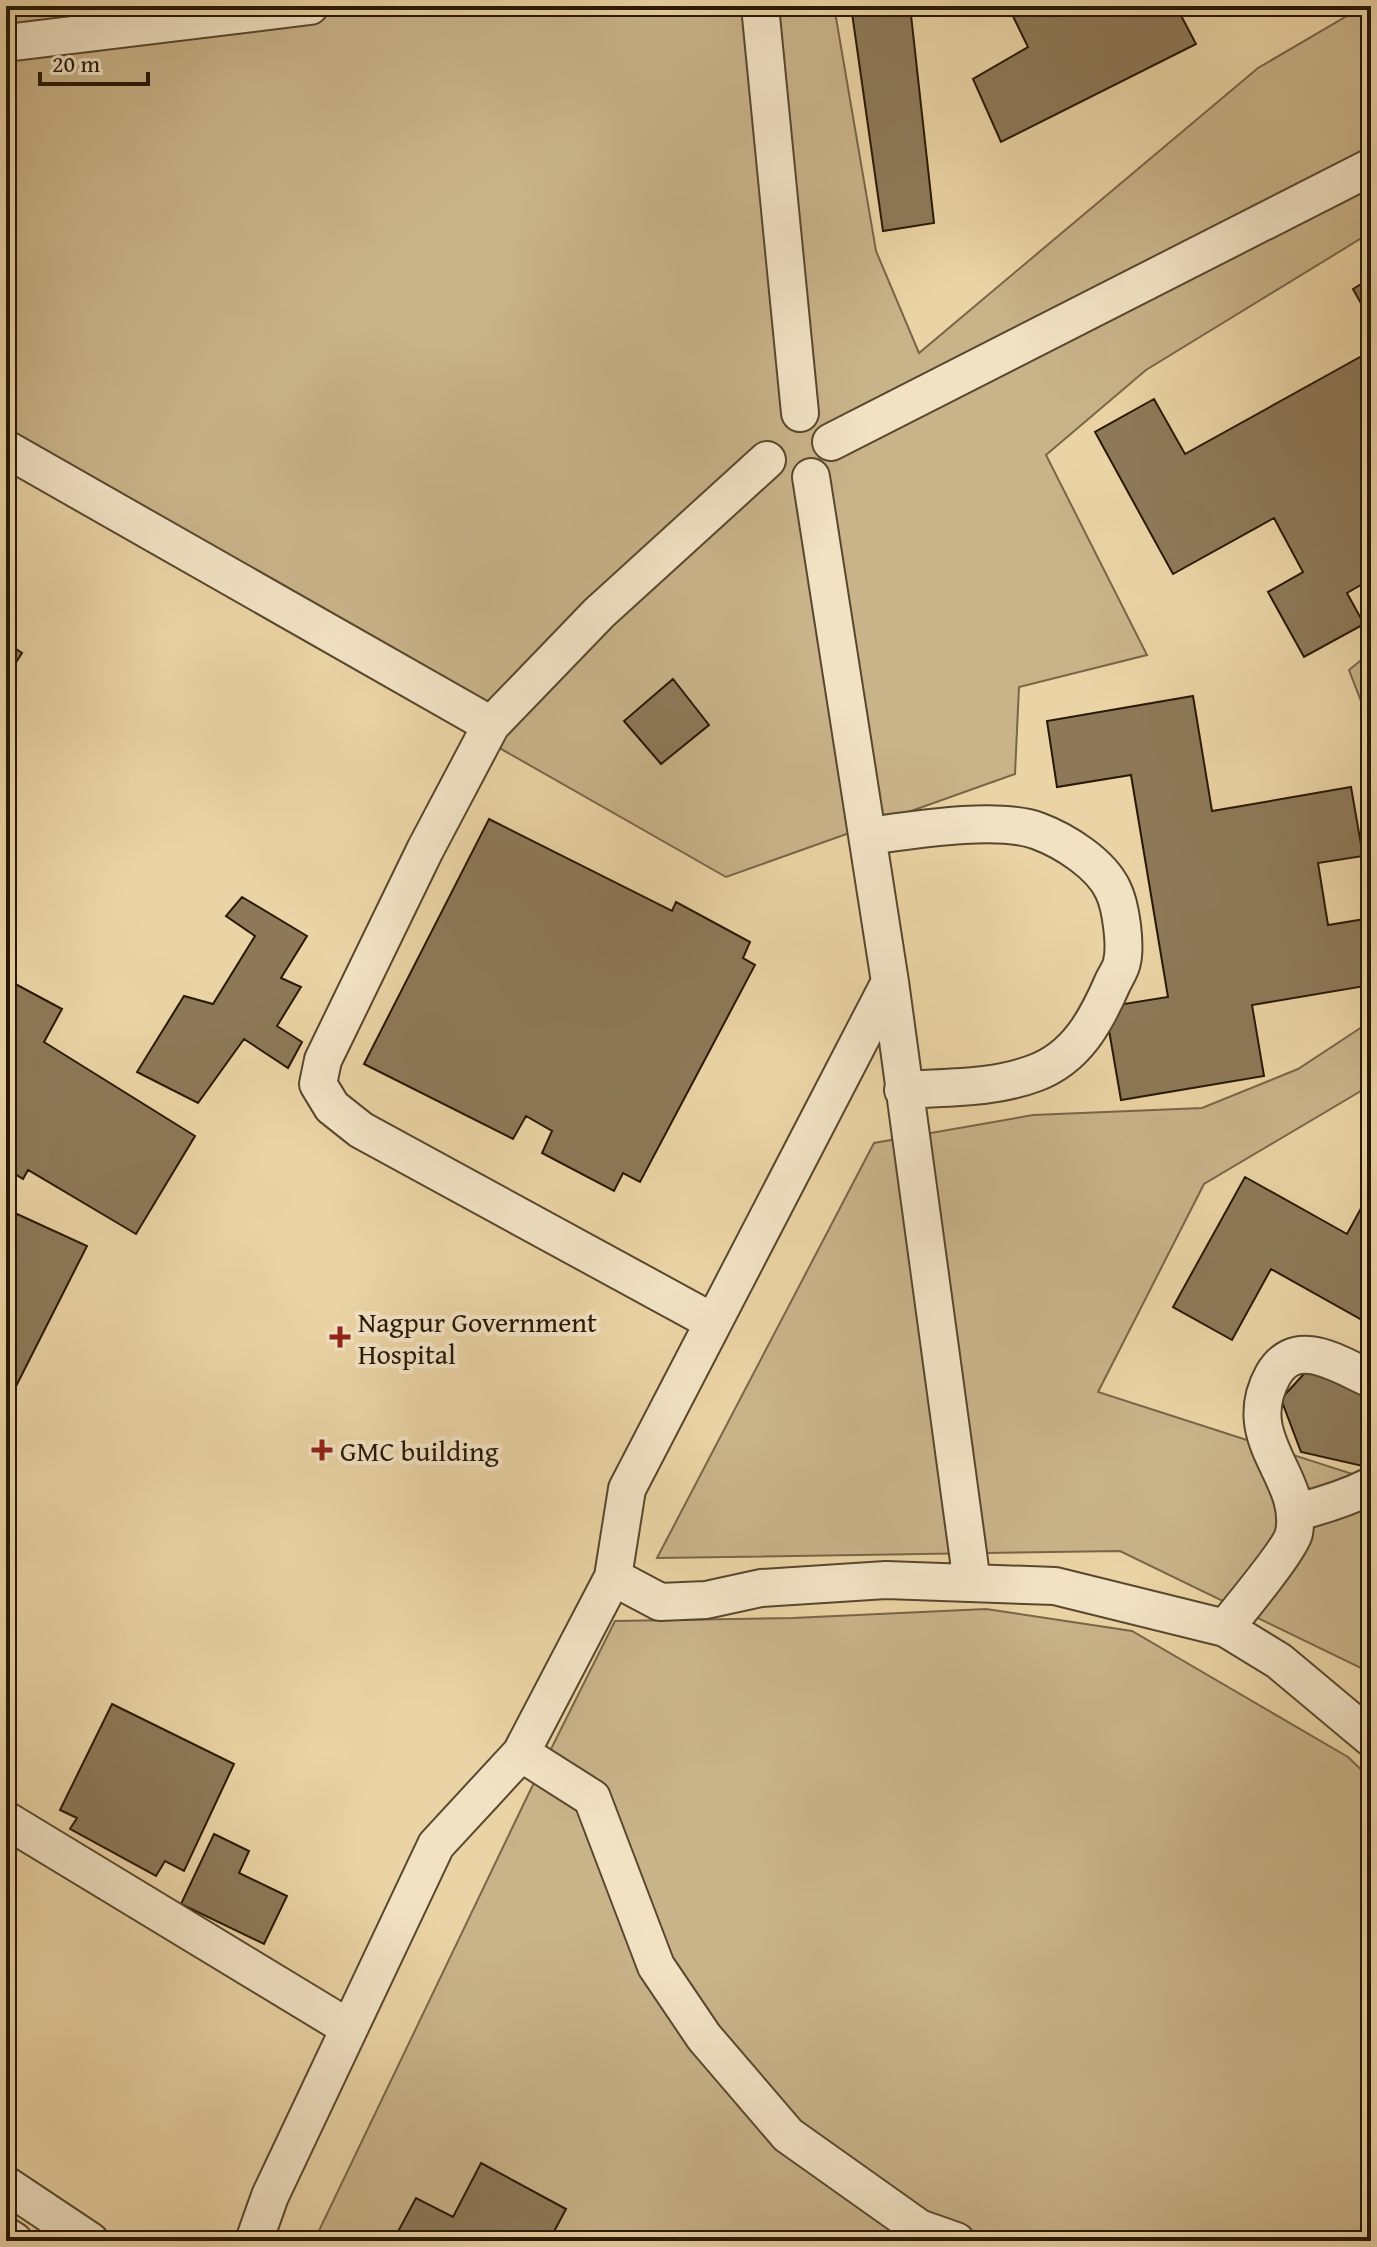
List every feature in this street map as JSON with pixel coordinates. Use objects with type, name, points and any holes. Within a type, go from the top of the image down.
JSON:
[{"type":"street","points":[[6,43],[310,6]]},
{"type":"street","points":[[760,6],[800,413]]},
{"type":"street","points":[[831,442],[1371,167]]},
{"type":"street","points":[[800,413],[811,415],[820,422],[831,442],[827,462],[821,471],[811,477],[791,479],[781,476],[767,460],[764,450],[770,428],[778,419],[800,413]]},
{"type":"street","points":[[6,449],[491,725]]},
{"type":"street","points":[[713,1322],[361,1130],[332,1107],[318,1084],[323,1060],[425,850],[491,725],[599,613],[767,460]]},
{"type":"street","points":[[811,477],[869,836],[972,1583]]},
{"type":"street","points":[[869,836],[924,828],[1000,824],[1037,831],[1072,849],[1098,869],[1114,890],[1122,924],[1122,962],[1086,1036],[1064,1057],[1037,1073],[993,1084],[903,1090]]},
{"type":"street","points":[[254,2241],[270,2196],[436,1845],[521,1753],[613,1577],[627,1489],[890,982]]},
{"type":"street","points":[[1225,1628],[1293,1538],[1297,1512],[1267,1446],[1263,1402],[1271,1379],[1279,1366],[1308,1353],[1371,1379]]},
{"type":"street","points":[[1297,1512],[1371,1486]]},
{"type":"street","points":[[613,1577],[660,1602],[706,1600],[761,1588],[886,1580],[1055,1586],[1225,1628],[1279,1661],[1371,1738]]},
{"type":"street","points":[[521,1753],[592,1798],[656,1966],[704,2037],[788,2135],[919,2228],[956,2241]]},
{"type":"street","points":[[6,1820],[349,2028]]},
{"type":"street","points":[[6,2185],[90,2241]]},
{"type":"street","points":[[6,2236],[14,2241]]},
{"type":"shaded area","points":[[6,6],[834,6],[876,251],[919,353],[1258,68],[1364,6],[1371,6],[1371,236],[1365,236],[1146,370],[1046,455],[1147,655],[1019,687],[1015,774],[726,877],[6,467]]},
{"type":"shaded area","points":[[1371,652],[1371,727],[1349,670]]},
{"type":"shaded area","points":[[1371,1021],[1371,1085],[1204,1184],[1098,1392],[1371,1480],[1371,1673],[1120,1551],[657,1558],[874,1143],[1033,1115],[1202,1108],[1298,1069]]},
{"type":"shaded area","points":[[986,1609],[1132,1631],[1348,1757],[1371,1779],[1371,2241],[314,2241],[615,1621],[793,1618]]},
{"type":"building","points":[[851,6],[910,6],[934,223],[883,231]]},
{"type":"building","points":[[1008,6],[1088,6],[1093,15],[1106,6],[1176,6],[1196,44],[1001,142],[973,79],[1028,47]]},
{"type":"building","points":[[1371,278],[1371,321],[1353,289]]},
{"type":"building","points":[[1371,351],[1371,579],[1347,593],[1364,624],[1304,657],[1268,592],[1303,572],[1274,518],[1173,574],[1095,432],[1154,399],[1185,454]]},
{"type":"building","points":[[6,642],[22,653],[6,678]]},
{"type":"building","points":[[673,679],[709,725],[661,764],[624,721]]},
{"type":"building","points":[[1193,696],[1212,811],[1351,787],[1363,856],[1318,863],[1328,925],[1365,919],[1371,953],[1371,985],[1252,1005],[1264,1076],[1121,1100],[1105,1007],[1168,997],[1131,775],[1057,787],[1047,721]]},
{"type":"building","points":[[489,819],[672,911],[676,902],[750,942],[743,958],[755,965],[640,1182],[623,1173],[614,1191],[542,1153],[552,1131],[526,1116],[513,1139],[364,1064]]},
{"type":"building","points":[[242,897],[307,936],[281,978],[301,987],[277,1026],[302,1042],[288,1068],[244,1039],[198,1103],[137,1072],[184,996],[213,1004],[255,936],[226,916]]},
{"type":"building","points":[[6,979],[62,1009],[44,1042],[195,1136],[136,1234],[28,1170],[23,1179],[6,1168]]},
{"type":"building","points":[[1245,1177],[1347,1234],[1371,1190],[1371,1325],[1271,1269],[1232,1340],[1173,1307]]},
{"type":"building","points":[[17,1214],[87,1246],[6,1406],[6,1235]]},
{"type":"building","points":[[1311,1366],[1371,1392],[1371,1463],[1367,1467],[1301,1452],[1281,1399]]},
{"type":"building","points":[[112,1704],[234,1764],[184,1871],[165,1861],[156,1876],[70,1829],[77,1818],[60,1810]]},
{"type":"building","points":[[214,1834],[249,1851],[239,1873],[287,1896],[264,1944],[181,1904]]},
{"type":"building","points":[[481,2163],[566,2209],[549,2241],[393,2241],[416,2198],[453,2217]]},
{"type":"place","name":"Nagpur Government Hospital","points":[[340,1337]]},
{"type":"place","name":"GMC building","points":[[322,1450]]}]
